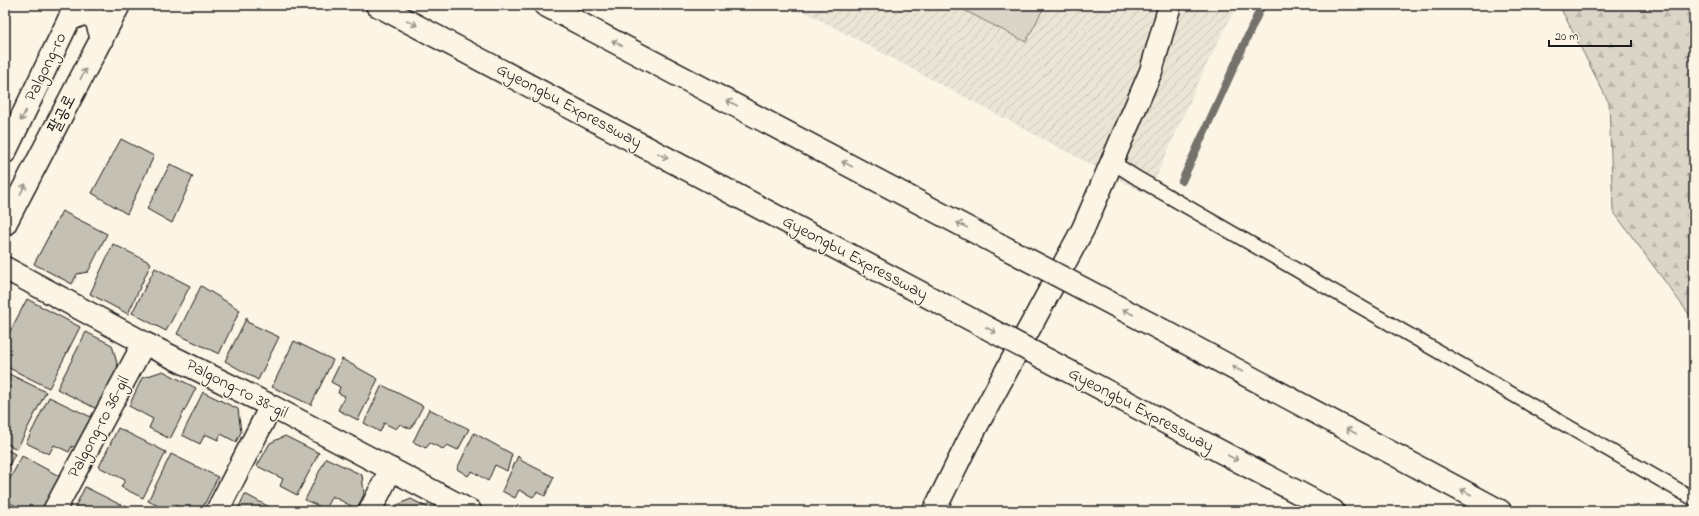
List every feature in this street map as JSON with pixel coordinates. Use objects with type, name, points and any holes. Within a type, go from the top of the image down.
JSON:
[{"type":"main road","name":"팔공로","points":[[5,224],[119,5]]},
{"type":"main road","name":"Gyeongbu Expressway","points":[[377,5],[1332,511]]},
{"type":"main road","points":[[545,5],[1162,330],[1500,511]]},
{"type":"main road","points":[[934,511],[968,442],[1083,229],[1151,71],[1170,5]]},
{"type":"main road","points":[[73,12],[85,13],[96,19],[102,39]]},
{"type":"main road","name":"Palgong-ro","points":[[5,152],[73,12]]},
{"type":"main road","name":"Palgong-ro 38-gil","points":[[5,268],[144,343],[271,406],[470,511]]},
{"type":"main road","name":"Palgong-ro 36-gil","points":[[54,511],[144,343]]},
{"type":"main road","points":[[218,511],[271,406]]},
{"type":"main road","points":[[370,511],[391,469]]},
{"type":"lane","points":[[1112,162],[1150,186],[1694,499]]},
{"type":"shaded area","points":[[792,5],[1237,5],[1204,70],[1148,195]]},
{"type":"green space","points":[[954,5],[1045,5],[1026,42]]},
{"type":"green space","points":[[1559,5],[1694,5],[1694,321],[1613,211],[1609,103]]},
{"type":"building","points":[[121,139],[154,156],[127,214],[92,193]]},
{"type":"building","points":[[170,164],[193,176],[172,223],[147,209]]},
{"type":"building","points":[[62,211],[107,234],[88,272],[77,274],[72,284],[34,264]]},
{"type":"building","points":[[113,244],[151,263],[128,314],[90,294]]},
{"type":"building","points":[[155,268],[190,286],[166,331],[132,313]]},
{"type":"building","points":[[201,286],[240,310],[219,354],[177,334]]},
{"type":"building","points":[[27,299],[80,327],[49,388],[5,366],[5,341]]},
{"type":"building","points":[[247,317],[247,322],[279,337],[258,380],[225,361]]},
{"type":"building","points":[[86,332],[112,345],[118,367],[97,409],[57,389]]},
{"type":"building","points":[[294,341],[333,360],[311,405],[272,387]]},
{"type":"building","points":[[342,359],[378,379],[358,420],[338,410],[345,396],[338,393],[340,387],[331,382]]},
{"type":"building","points":[[163,371],[196,388],[170,439],[149,428],[153,419],[129,406],[142,378]]},
{"type":"building","points":[[5,372],[46,392],[17,449],[5,443]]},
{"type":"building","points":[[382,385],[423,406],[411,429],[400,424],[396,429],[384,423],[380,432],[364,423]]},
{"type":"building","points":[[203,392],[238,409],[241,432],[236,442],[221,434],[218,440],[205,434],[200,444],[182,435]]},
{"type":"building","points":[[49,397],[93,418],[77,449],[72,446],[69,452],[54,445],[49,454],[26,443]]},
{"type":"building","points":[[429,409],[469,429],[458,450],[447,445],[443,449],[430,443],[426,448],[413,442]]},
{"type":"building","points":[[118,428],[166,452],[143,498],[121,487],[125,480],[99,467]]},
{"type":"building","points":[[474,433],[512,454],[507,471],[495,465],[488,481],[472,471],[468,476],[457,469]]},
{"type":"building","points":[[285,436],[319,453],[297,495],[280,486],[283,479],[257,466],[270,443]]},
{"type":"building","points":[[5,449],[15,454],[5,473]]},
{"type":"building","points":[[171,454],[218,477],[201,511],[187,511],[173,504],[169,511],[148,501]]},
{"type":"building","points":[[22,456],[61,477],[43,511],[29,505],[25,511],[5,500],[5,488]]},
{"type":"building","points":[[518,456],[522,461],[554,477],[545,496],[537,492],[533,497],[519,490],[515,498],[502,491]]},
{"type":"building","points":[[326,458],[362,475],[364,494],[357,509],[332,496],[325,509],[305,500]]},
{"type":"building","points":[[85,487],[133,511],[73,511]]},
{"type":"building","points":[[245,494],[277,511],[237,511]]},
{"type":"building","points":[[411,499],[434,511],[393,511],[395,506]]},
{"type":"waterway","points":[[1182,181],[1262,5]]}]
